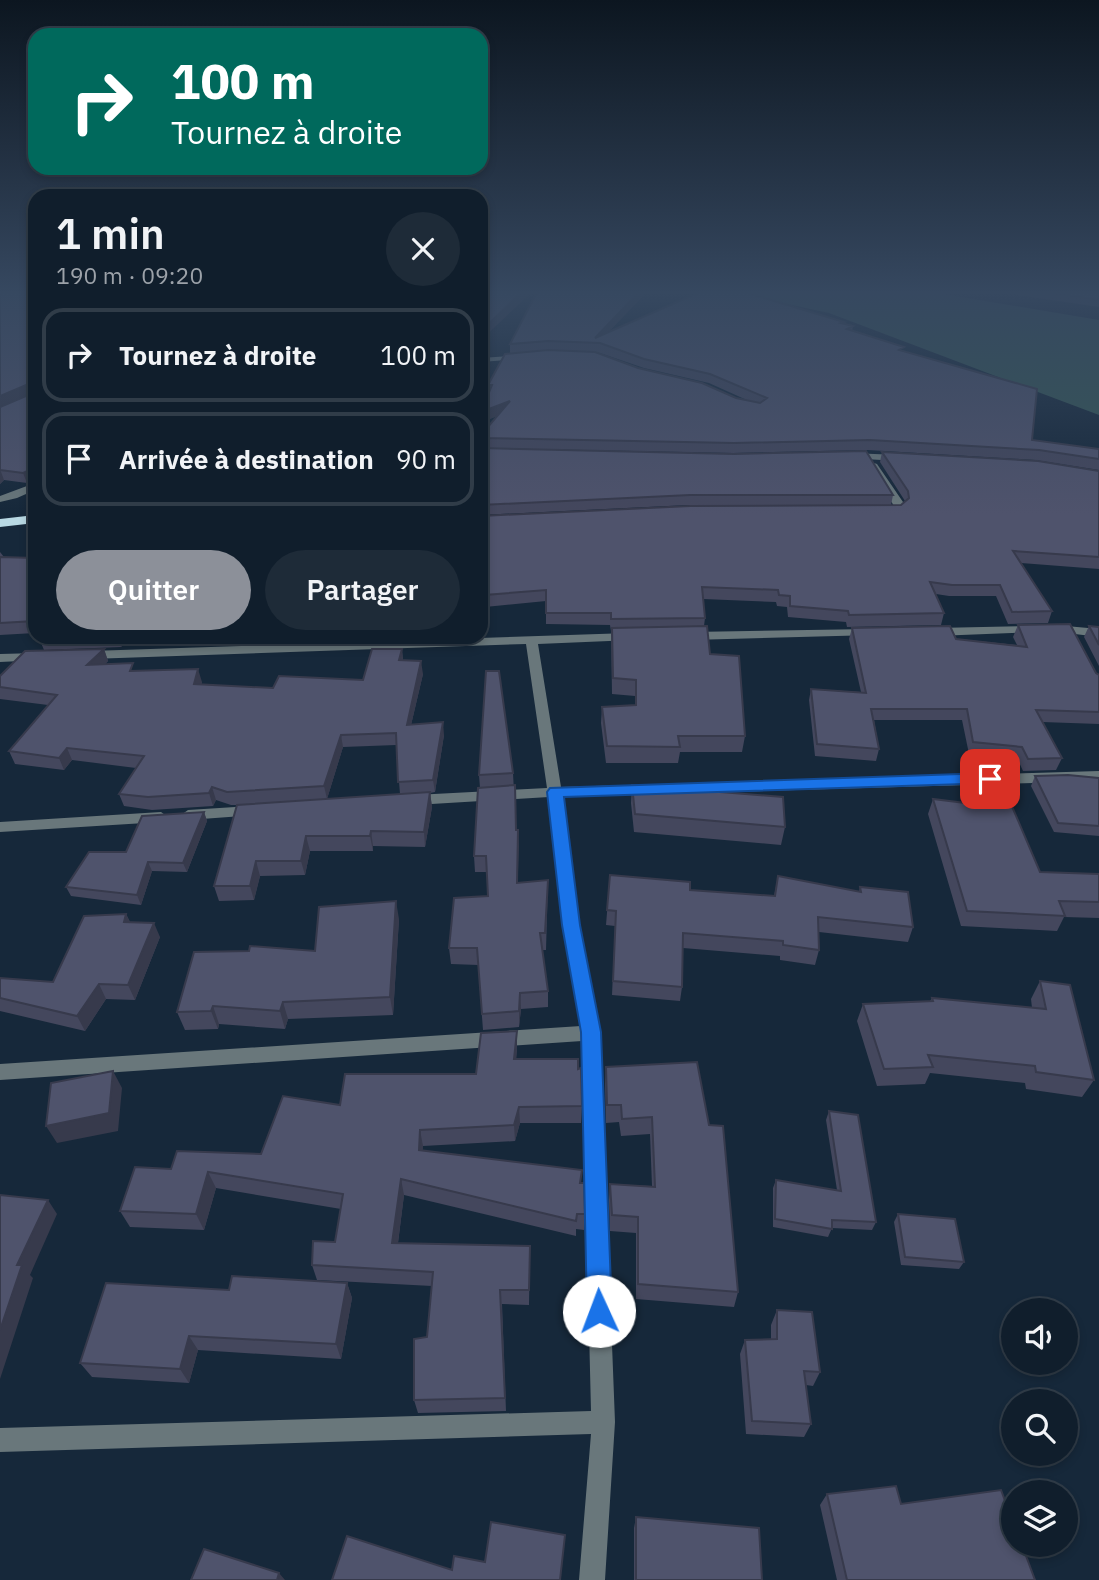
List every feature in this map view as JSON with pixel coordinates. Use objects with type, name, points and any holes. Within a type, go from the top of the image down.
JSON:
[{"type":"highway","points":[[0,523],[28,520]]},
{"type":"street","points":[[841,456],[905,458]]},
{"type":"street","points":[[868,456],[899,507],[894,511],[870,512]]},
{"type":"street","points":[[0,499],[28,489]]},
{"type":"street","points":[[918,632],[1074,635],[1099,633]]},
{"type":"street","points":[[683,636],[877,633]]},
{"type":"street","points":[[488,641],[642,637]]},
{"type":"street","points":[[531,639],[555,792],[571,925],[591,1032],[603,1422],[592,1580]]},
{"type":"street","points":[[70,656],[395,644]]},
{"type":"street","points":[[0,658],[56,656]]},
{"type":"street","points":[[402,801],[555,792],[1099,776]]},
{"type":"street","points":[[0,827],[264,810]]},
{"type":"street","points":[[0,1072],[591,1032]]},
{"type":"street","points":[[0,1440],[603,1422]]},
{"type":"shaded area","points":[[969,366],[1099,366],[1099,415]]},
{"type":"building","points":[[0,366],[28,366],[28,384],[0,396]]},
{"type":"building","points":[[499,366],[632,366],[702,383],[736,398],[760,403],[767,398],[710,374],[674,366],[955,366],[1037,389],[1032,440],[1099,449],[1099,459],[1039,450],[870,440],[734,443],[488,438],[488,427],[510,401],[488,409],[488,395],[492,385],[488,385]]},
{"type":"building","points":[[28,395],[28,471],[23,473],[0,470],[0,407]]},
{"type":"building","points":[[488,448],[734,454],[866,451],[893,495],[690,495],[488,505]]},
{"type":"building","points":[[882,452],[1038,461],[1099,471],[1099,557],[1013,551],[1052,611],[1012,612],[1000,585],[930,582],[944,613],[849,615],[848,611],[790,606],[790,596],[779,595],[778,590],[702,587],[705,618],[611,619],[611,613],[546,613],[546,590],[488,595],[488,516],[690,506],[901,505],[909,498],[908,491]]},
{"type":"building","points":[[0,557],[28,558],[28,621],[0,623]]},
{"type":"building","points":[[1070,624],[1099,675],[1099,712],[1036,710],[1062,758],[1028,759],[1022,747],[973,742],[967,709],[871,709],[879,749],[817,744],[811,689],[866,693],[852,628],[950,626],[956,639],[1027,647],[1018,625]]},
{"type":"building","points":[[707,626],[710,654],[739,656],[745,736],[678,736],[680,747],[607,746],[602,707],[636,705],[636,680],[613,678],[612,628]]},
{"type":"building","points":[[1089,626],[1099,627],[1099,645]]},
{"type":"building","points":[[104,649],[87,665],[133,663],[130,671],[198,669],[194,684],[273,688],[279,676],[363,680],[372,649],[402,649],[399,660],[421,661],[407,725],[443,722],[433,780],[398,782],[396,733],[341,735],[324,786],[227,792],[212,787],[209,793],[148,797],[119,794],[144,756],[67,748],[59,758],[9,751],[57,695],[0,687],[0,676],[25,651]]},
{"type":"building","points":[[486,671],[499,671],[513,773],[479,775]]},
{"type":"building","points":[[1035,776],[1099,778],[1099,826],[1058,823]]},
{"type":"building","points":[[515,785],[517,883],[548,880],[545,933],[540,933],[548,991],[520,993],[519,1011],[482,1014],[477,948],[449,948],[454,898],[488,896],[486,856],[474,856],[478,788]]},
{"type":"building","points":[[632,785],[783,797],[785,827],[635,814]]},
{"type":"building","points":[[430,792],[424,832],[371,831],[370,836],[306,836],[301,861],[256,861],[250,886],[214,886],[237,805]]},
{"type":"building","points":[[981,792],[1008,797],[1040,872],[1099,874],[1099,902],[1059,901],[1065,916],[967,911],[933,799],[982,805]]},
{"type":"building","points":[[204,812],[183,863],[148,862],[137,895],[66,887],[89,852],[126,852],[142,816]]},
{"type":"building","points":[[610,875],[690,882],[690,890],[775,896],[778,876],[861,892],[860,887],[908,892],[913,927],[818,917],[819,950],[783,945],[783,941],[683,933],[682,987],[613,981],[616,911],[607,910]]},
{"type":"building","points":[[396,901],[390,997],[283,1002],[280,1011],[213,1006],[211,1011],[177,1012],[194,952],[249,951],[250,946],[315,951],[319,907]]},
{"type":"building","points":[[126,914],[124,922],[154,923],[128,985],[99,984],[77,1016],[0,998],[0,978],[53,982],[84,916]]},
{"type":"building","points":[[1040,981],[1070,985],[1094,1080],[1036,1072],[1035,1066],[928,1055],[933,1067],[884,1069],[863,1004],[933,1001],[932,998],[1046,1009]]},
{"type":"building","points":[[517,1031],[514,1059],[578,1059],[578,1069],[581,1068],[582,1106],[519,1107],[514,1125],[420,1130],[419,1150],[582,1170],[580,1183],[584,1183],[585,1214],[577,1214],[576,1221],[401,1179],[392,1243],[530,1246],[529,1290],[500,1290],[505,1398],[414,1400],[414,1339],[427,1337],[433,1272],[312,1265],[313,1241],[335,1242],[343,1194],[208,1172],[196,1214],[120,1211],[135,1167],[171,1169],[177,1151],[261,1154],[283,1096],[340,1105],[345,1074],[476,1074],[481,1033]]},
{"type":"building","points":[[697,1062],[709,1125],[723,1126],[738,1292],[638,1284],[638,1217],[612,1215],[610,1184],[655,1187],[652,1117],[622,1119],[621,1105],[607,1105],[606,1067]]},
{"type":"building","points":[[113,1071],[109,1113],[46,1126],[51,1083]]},
{"type":"building","points":[[829,1111],[858,1115],[876,1222],[832,1220],[832,1229],[775,1219],[776,1180],[841,1191]]},
{"type":"building","points":[[0,1195],[48,1200],[17,1265],[22,1265],[0,1330]]},
{"type":"building","points":[[898,1214],[955,1219],[964,1262],[905,1257]]},
{"type":"building","points":[[232,1276],[347,1283],[336,1344],[189,1336],[180,1369],[80,1363],[106,1283],[229,1290]]},
{"type":"building","points":[[777,1310],[812,1312],[820,1372],[804,1371],[811,1424],[752,1421],[745,1340],[777,1339]]},
{"type":"building","points":[[896,1486],[901,1504],[1001,1490],[1001,1557],[1026,1557],[1035,1580],[847,1580],[827,1494]]},
{"type":"building","points":[[636,1517],[759,1528],[762,1580],[636,1580]]},
{"type":"building","points":[[491,1522],[565,1535],[560,1580],[332,1580],[347,1536],[452,1570],[454,1556],[485,1562]]},
{"type":"building","points":[[204,1549],[279,1573],[277,1580],[191,1580]]},
{"type":"route","points":[[599,1311],[591,1032],[571,925],[555,792],[990,779]]}]
